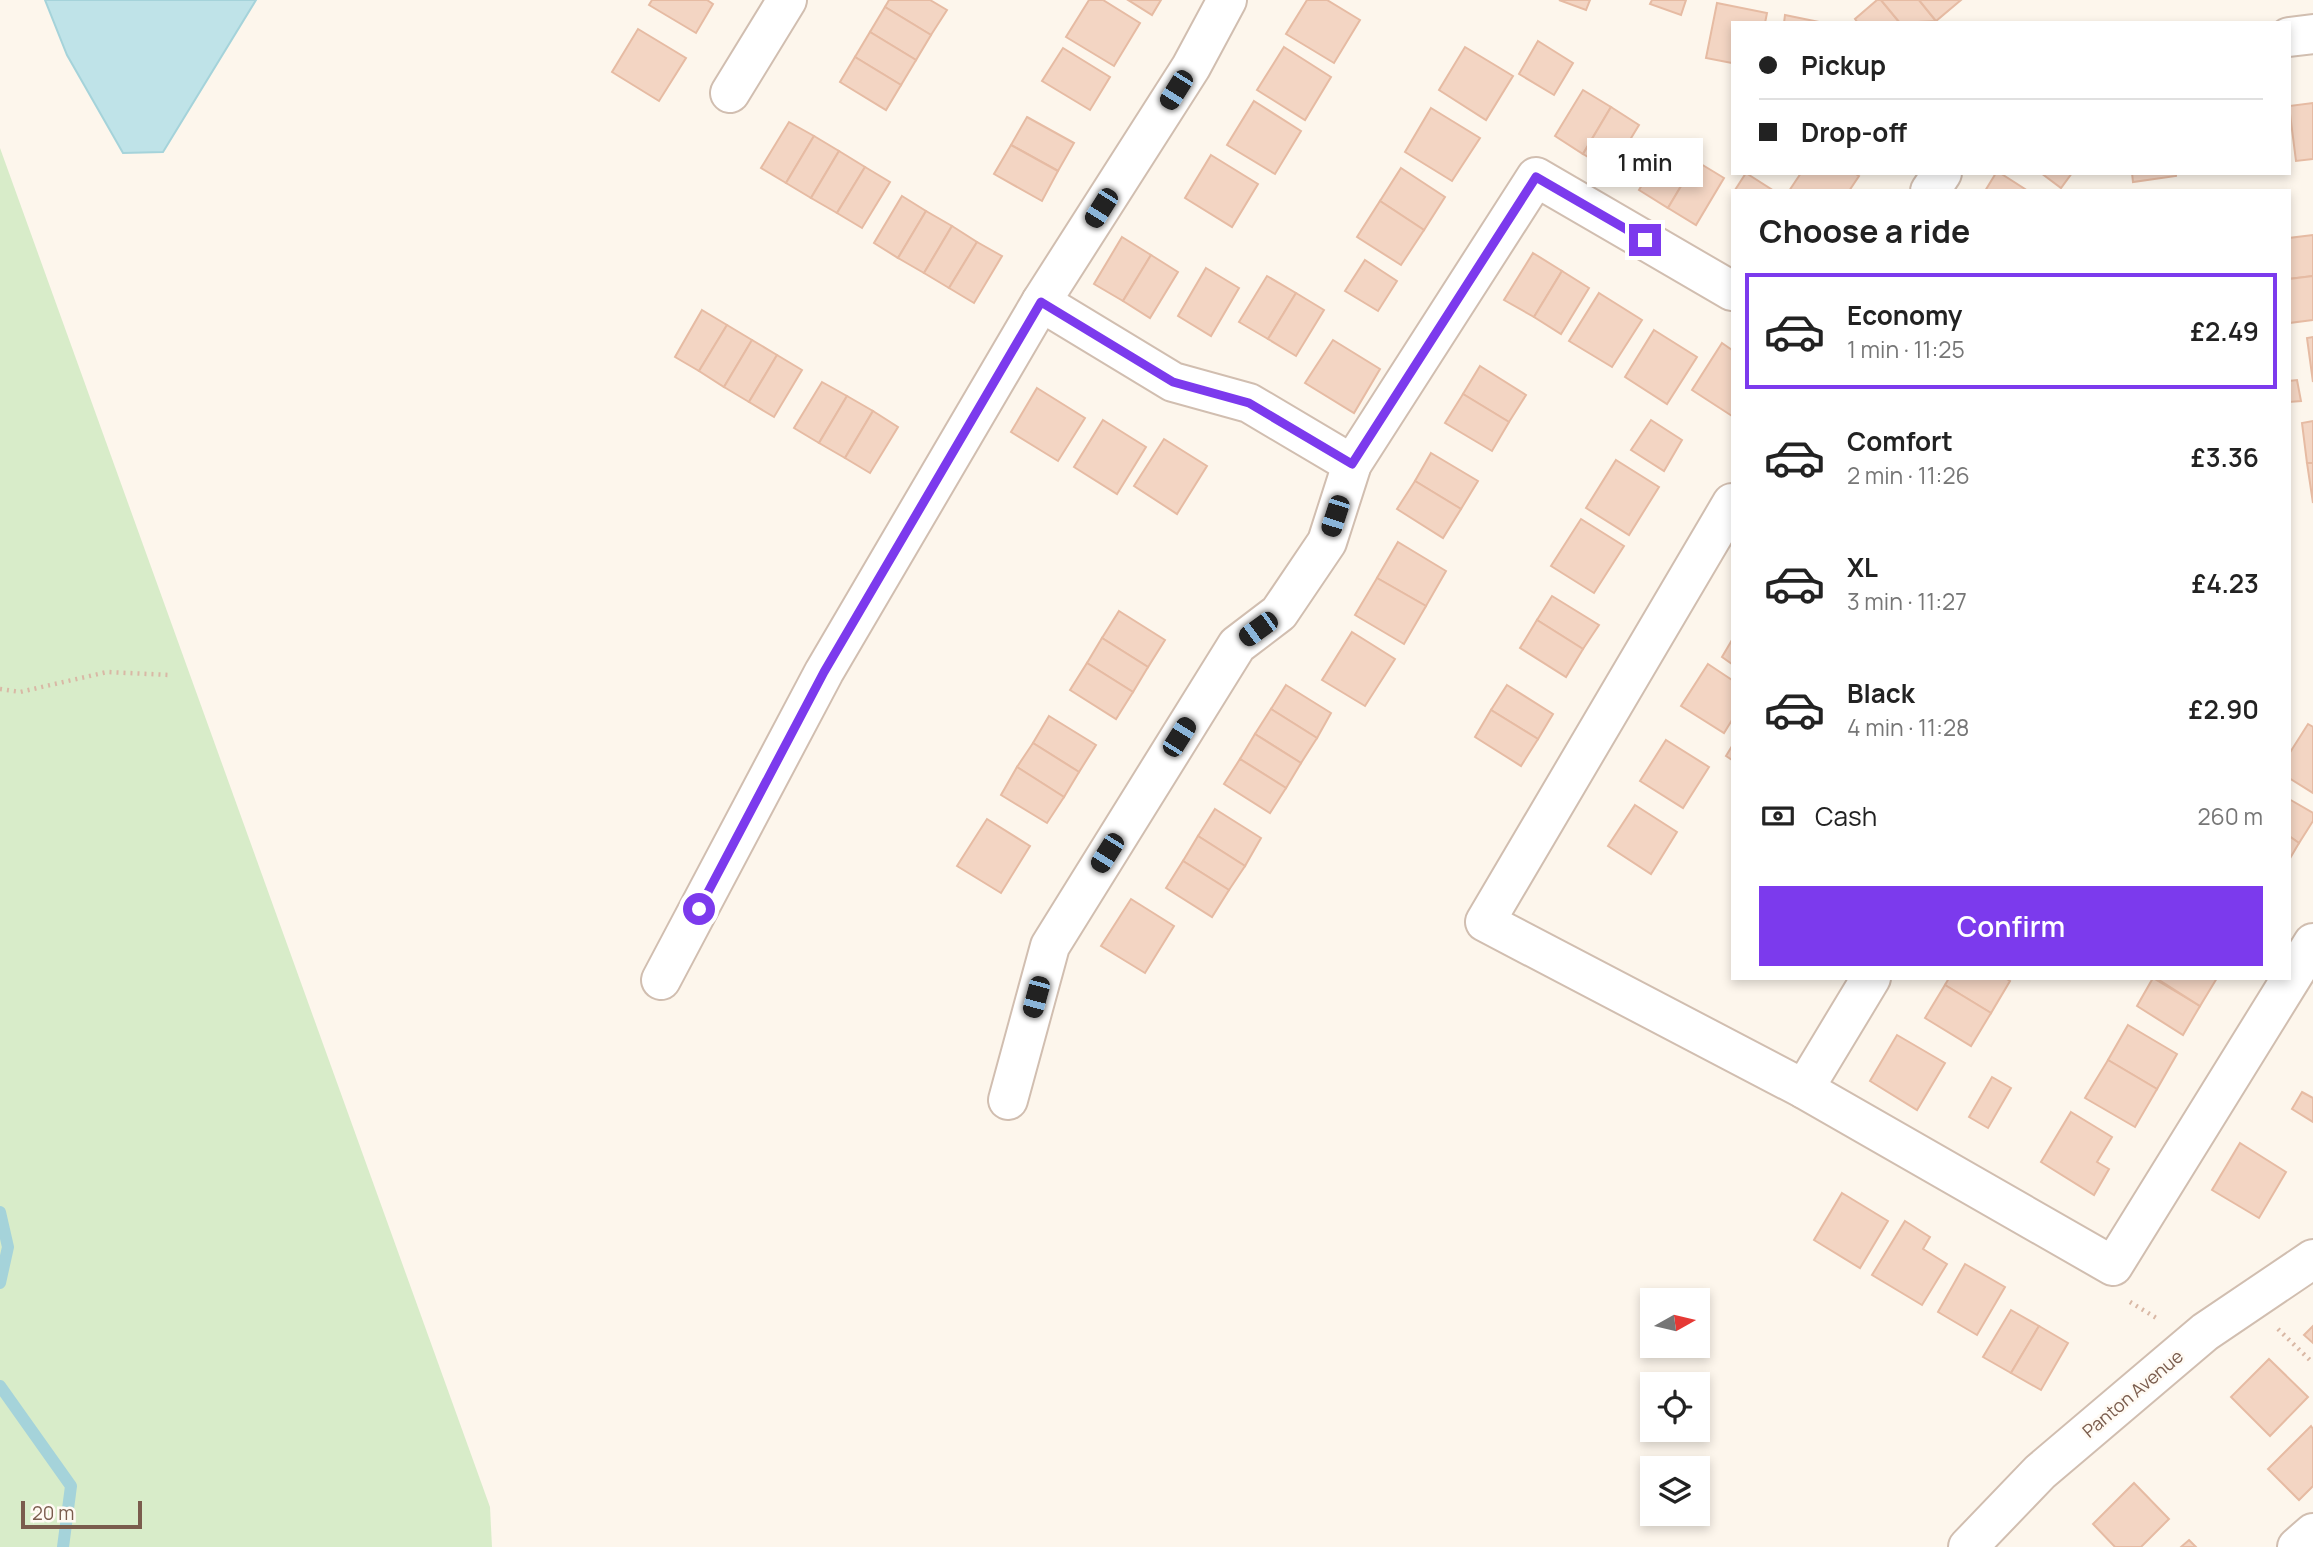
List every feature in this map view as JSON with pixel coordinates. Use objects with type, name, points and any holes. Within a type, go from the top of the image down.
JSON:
[{"type":"street","points":[[730,93],[787,0]]},
{"type":"street","points":[[661,980],[824,672],[1041,302],[1191,67],[1227,0]]},
{"type":"street","points":[[2291,37],[2313,34]]},
{"type":"street","points":[[1008,1100],[1050,946],[1237,645],[1279,613],[1327,542],[1352,464],[1536,177],[1731,290]]},
{"type":"street","points":[[1041,302],[1173,382],[1249,403],[1352,464]]},
{"type":"street","points":[[1731,505],[1485,922],[1804,1089],[2113,1266],[2290,980]]},
{"type":"street","points":[[2291,979],[2313,943]]},
{"type":"street","points":[[1804,1089],[1870,980]]},
{"type":"street","name":"Panton Avenue","points":[[1968,1547],[2040,1472],[2194,1342],[2313,1259]]},
{"type":"street","points":[[2297,1547],[2313,1533]]},
{"type":"path","points":[[0,690],[20,692],[107,672],[170,675]]},
{"type":"path","points":[[2113,1266],[2130,1302],[2194,1342]]},
{"type":"green space","points":[[0,148],[490,1507],[492,1547],[0,1547]]},
{"type":"water","points":[[45,0],[256,0],[163,152],[123,153],[67,55]]},
{"type":"building","points":[[652,0],[707,0],[713,4],[696,33],[649,5]]},
{"type":"building","points":[[889,0],[930,0],[947,10],[931,35],[885,7]]},
{"type":"building","points":[[1089,0],[1103,0],[1140,23],[1114,66],[1066,37]]},
{"type":"building","points":[[1128,0],[1161,0],[1152,15]]},
{"type":"building","points":[[1307,0],[1327,0],[1360,20],[1334,63],[1286,34]]},
{"type":"building","points":[[1559,0],[1590,0],[1586,10]]},
{"type":"building","points":[[1652,0],[1686,0],[1681,15],[1650,4]]},
{"type":"building","points":[[1877,0],[1881,0],[1898,21],[1856,21],[1855,19]]},
{"type":"building","points":[[1881,0],[1919,0],[1936,21],[1898,21]]},
{"type":"building","points":[[1919,0],[1961,0],[1936,21]]},
{"type":"building","points":[[1717,3],[1767,13],[1765,21],[1731,21],[1731,63],[1706,58]]},
{"type":"building","points":[[885,7],[931,35],[916,60],[870,32]]},
{"type":"building","points":[[1785,15],[1814,21],[1784,21]]},
{"type":"building","points":[[638,29],[686,58],[659,101],[612,72]]},
{"type":"building","points":[[870,32],[916,60],[901,85],[855,57]]},
{"type":"building","points":[[1538,41],[1573,63],[1554,95],[1519,74]]},
{"type":"building","points":[[1284,47],[1331,77],[1305,120],[1257,90]]},
{"type":"building","points":[[1465,47],[1513,76],[1486,120],[1439,90]]},
{"type":"building","points":[[1063,48],[1110,77],[1090,110],[1042,81]]},
{"type":"building","points":[[855,57],[901,85],[886,110],[840,82]]},
{"type":"building","points":[[1583,90],[1611,107],[1583,154],[1555,136]]},
{"type":"building","points":[[1254,101],[1301,131],[1275,174],[1227,145]]},
{"type":"building","points":[[2313,103],[2313,159],[2296,161],[2291,106]]},
{"type":"building","points":[[1611,107],[1639,125],[1611,171],[1583,154]]},
{"type":"building","points":[[1431,108],[1480,138],[1452,181],[1405,152]]},
{"type":"building","points":[[1027,117],[1074,143],[1058,171],[1011,145]]},
{"type":"building","points":[[789,122],[814,136],[786,183],[761,168]]},
{"type":"building","points":[[814,136],[839,151],[811,198],[786,183]]},
{"type":"building","points":[[1667,144],[1696,161],[1668,208],[1639,190]]},
{"type":"building","points":[[1011,145],[1058,171],[1042,201],[994,174]]},
{"type":"building","points":[[839,151],[865,167],[837,213],[811,198]]},
{"type":"building","points":[[1211,155],[1258,184],[1232,227],[1185,198]]},
{"type":"building","points":[[1696,161],[1724,178],[1696,225],[1668,208]]},
{"type":"building","points":[[865,167],[890,182],[862,228],[837,213]]},
{"type":"building","points":[[1401,168],[1445,197],[1424,230],[1380,201]]},
{"type":"building","points":[[1745,175],[1749,175],[1771,189],[1736,189]]},
{"type":"building","points":[[1800,175],[1859,176],[1850,189],[1790,189]]},
{"type":"building","points":[[1995,175],[2003,175],[2025,189],[1986,189]]},
{"type":"building","points":[[2044,175],[2071,175],[2061,188]]},
{"type":"building","points":[[2132,175],[2176,175],[2176,176],[2133,182]]},
{"type":"building","points":[[902,196],[926,211],[898,258],[874,243]]},
{"type":"building","points":[[1380,201],[1424,230],[1401,265],[1357,237]]},
{"type":"building","points":[[926,211],[952,226],[924,273],[898,258]]},
{"type":"building","points":[[952,226],[977,242],[949,288],[924,273]]},
{"type":"building","points":[[2313,235],[2313,276],[2291,279],[2291,238]]},
{"type":"building","points":[[1122,237],[1151,255],[1123,301],[1094,284]]},
{"type":"building","points":[[977,242],[1002,256],[974,303],[949,288]]},
{"type":"building","points":[[1533,253],[1562,271],[1534,317],[1504,300]]},
{"type":"building","points":[[1151,255],[1178,272],[1150,318],[1123,301]]},
{"type":"building","points":[[1365,260],[1397,281],[1378,311],[1345,291]]},
{"type":"building","points":[[1206,268],[1239,288],[1211,336],[1178,316]]},
{"type":"building","points":[[1562,271],[1589,288],[1561,334],[1534,317]]},
{"type":"building","points":[[1267,276],[1296,293],[1268,339],[1239,322]]},
{"type":"building","points":[[2313,276],[2313,320],[2291,323],[2291,279]]},
{"type":"building","points":[[1296,293],[1324,310],[1296,356],[1268,339]]},
{"type":"building","points":[[1599,293],[1642,320],[1612,367],[1569,341]]},
{"type":"building","points":[[702,310],[727,325],[699,371],[675,357]]},
{"type":"building","points":[[727,325],[752,340],[724,387],[699,371]]},
{"type":"building","points":[[1654,330],[1697,357],[1667,404],[1625,377]]},
{"type":"building","points":[[2313,337],[2313,382],[2307,338]]},
{"type":"building","points":[[752,340],[777,355],[749,402],[724,387]]},
{"type":"building","points":[[1333,340],[1380,369],[1354,413],[1305,383]]},
{"type":"building","points":[[1722,343],[1731,349],[1731,415],[1692,390]]},
{"type":"building","points":[[777,355],[802,370],[774,417],[749,402]]},
{"type":"building","points":[[1480,366],[1526,395],[1509,422],[1463,394]]},
{"type":"building","points":[[2297,380],[2301,401],[2291,402],[2291,381]]},
{"type":"building","points":[[822,382],[847,396],[819,443],[794,428]]},
{"type":"building","points":[[1037,388],[1085,418],[1058,461],[1011,432]]},
{"type":"building","points":[[1463,394],[1509,422],[1492,451],[1445,423]]},
{"type":"building","points":[[847,396],[873,411],[845,458],[819,443]]},
{"type":"building","points":[[873,411],[898,427],[870,473],[845,458]]},
{"type":"building","points":[[1103,420],[1146,447],[1117,494],[1074,467]]},
{"type":"building","points":[[1651,420],[1682,440],[1664,471],[1631,450]]},
{"type":"building","points":[[2313,421],[2313,463],[2307,463],[2302,423]]},
{"type":"building","points":[[1164,439],[1207,466],[1177,514],[1134,486]]},
{"type":"building","points":[[1431,453],[1478,481],[1461,509],[1415,481]]},
{"type":"building","points":[[1616,460],[1659,487],[1629,535],[1586,508]]},
{"type":"building","points":[[2307,463],[2313,463],[2313,503]]},
{"type":"building","points":[[1415,481],[1461,509],[1443,538],[1397,509]]},
{"type":"building","points":[[1581,519],[1624,546],[1594,593],[1551,566]]},
{"type":"building","points":[[1398,542],[1446,571],[1426,606],[1377,578]]},
{"type":"building","points":[[1377,578],[1426,606],[1404,644],[1355,615]]},
{"type":"building","points":[[1552,596],[1599,625],[1583,649],[1537,620]]},
{"type":"building","points":[[1119,611],[1165,640],[1148,667],[1102,638]]},
{"type":"building","points":[[1537,620],[1583,649],[1566,677],[1520,648]]},
{"type":"building","points":[[1352,632],[1395,659],[1365,706],[1322,680]]},
{"type":"building","points":[[1102,638],[1148,667],[1133,692],[1087,663]]},
{"type":"building","points":[[1731,642],[1731,663],[1722,657]]},
{"type":"building","points":[[1087,663],[1133,692],[1116,719],[1070,690]]},
{"type":"building","points":[[1708,664],[1731,679],[1731,722],[1724,733],[1681,706]]},
{"type":"building","points":[[1286,685],[1331,713],[1317,738],[1271,709]]},
{"type":"building","points":[[1507,685],[1553,714],[1538,739],[1491,710]]},
{"type":"building","points":[[1271,709],[1317,738],[1301,763],[1255,734]]},
{"type":"building","points":[[1491,710],[1538,739],[1521,766],[1475,737]]},
{"type":"building","points":[[1049,716],[1096,745],[1079,772],[1033,743]]},
{"type":"building","points":[[2308,724],[2313,727],[2313,793],[2291,779],[2291,751]]},
{"type":"building","points":[[1255,734],[1301,763],[1286,788],[1240,759]]},
{"type":"building","points":[[1666,740],[1709,767],[1683,808],[1640,781]]},
{"type":"building","points":[[1033,743],[1079,772],[1064,797],[1017,767]]},
{"type":"building","points":[[1240,759],[1286,788],[1270,813],[1224,784]]},
{"type":"building","points":[[1017,767],[1064,797],[1047,823],[1001,795]]},
{"type":"building","points":[[2291,800],[2313,813],[2313,821],[2299,843],[2291,837]]},
{"type":"building","points":[[1635,805],[1677,832],[1651,874],[1608,846]]},
{"type":"building","points":[[1215,809],[1261,838],[1245,866],[1198,836]]},
{"type":"building","points":[[987,819],[1030,846],[1001,893],[957,866]]},
{"type":"building","points":[[1198,836],[1245,866],[1229,890],[1183,861]]},
{"type":"building","points":[[2291,837],[2299,843],[2291,857]]},
{"type":"building","points":[[1183,861],[1229,890],[1212,917],[1166,888]]},
{"type":"building","points":[[1131,899],[1174,926],[1145,973],[1101,946]]},
{"type":"building","points":[[1948,980],[2010,981],[1991,1013],[1945,985]]},
{"type":"building","points":[[2152,980],[2156,980],[2200,1006],[2183,1035],[2137,1006]]},
{"type":"building","points":[[2159,980],[2216,980],[2200,1006]]},
{"type":"building","points":[[1945,985],[1991,1013],[1971,1046],[1925,1018]]},
{"type":"building","points":[[2128,1025],[2177,1054],[2157,1089],[2108,1060]]},
{"type":"building","points":[[1897,1035],[1945,1063],[1917,1110],[1870,1081]]},
{"type":"building","points":[[2108,1060],[2157,1089],[2135,1127],[2085,1098]]},
{"type":"building","points":[[1992,1077],[2011,1088],[1988,1128],[1969,1117]]},
{"type":"building","points":[[2302,1092],[2313,1098],[2313,1122],[2292,1109]]},
{"type":"building","points":[[2071,1112],[2112,1137],[2097,1162],[2109,1169],[2094,1195],[2041,1162]]},
{"type":"building","points":[[2240,1143],[2286,1172],[2259,1218],[2212,1190]]},
{"type":"building","points":[[1842,1193],[1888,1221],[1860,1268],[1814,1240]]},
{"type":"building","points":[[1905,1221],[1930,1237],[1923,1249],[1947,1264],[1922,1305],[1872,1275]]},
{"type":"building","points":[[1965,1264],[2005,1287],[1977,1335],[1938,1312]]},
{"type":"building","points":[[2011,1310],[2039,1326],[2011,1373],[1983,1357]]},
{"type":"building","points":[[2039,1326],[2068,1343],[2041,1390],[2011,1373]]},
{"type":"building","points":[[2313,1326],[2313,1343],[2304,1335]]},
{"type":"building","points":[[2269,1359],[2308,1397],[2270,1436],[2231,1397]]},
{"type":"building","points":[[2311,1426],[2313,1486],[2299,1500],[2268,1469]]},
{"type":"building","points":[[2134,1483],[2169,1519],[2141,1547],[2115,1547],[2093,1524]]},
{"type":"building","points":[[2189,1540],[2196,1547],[2181,1547]]},
{"type":"waterway","points":[[0,1212],[8,1247],[0,1283]]},
{"type":"waterway","points":[[0,1386],[71,1486],[63,1547]]},
{"type":"route","points":[[699,909],[824,672],[1041,302],[1173,382],[1249,403],[1352,464],[1536,177],[1645,240]]}]
